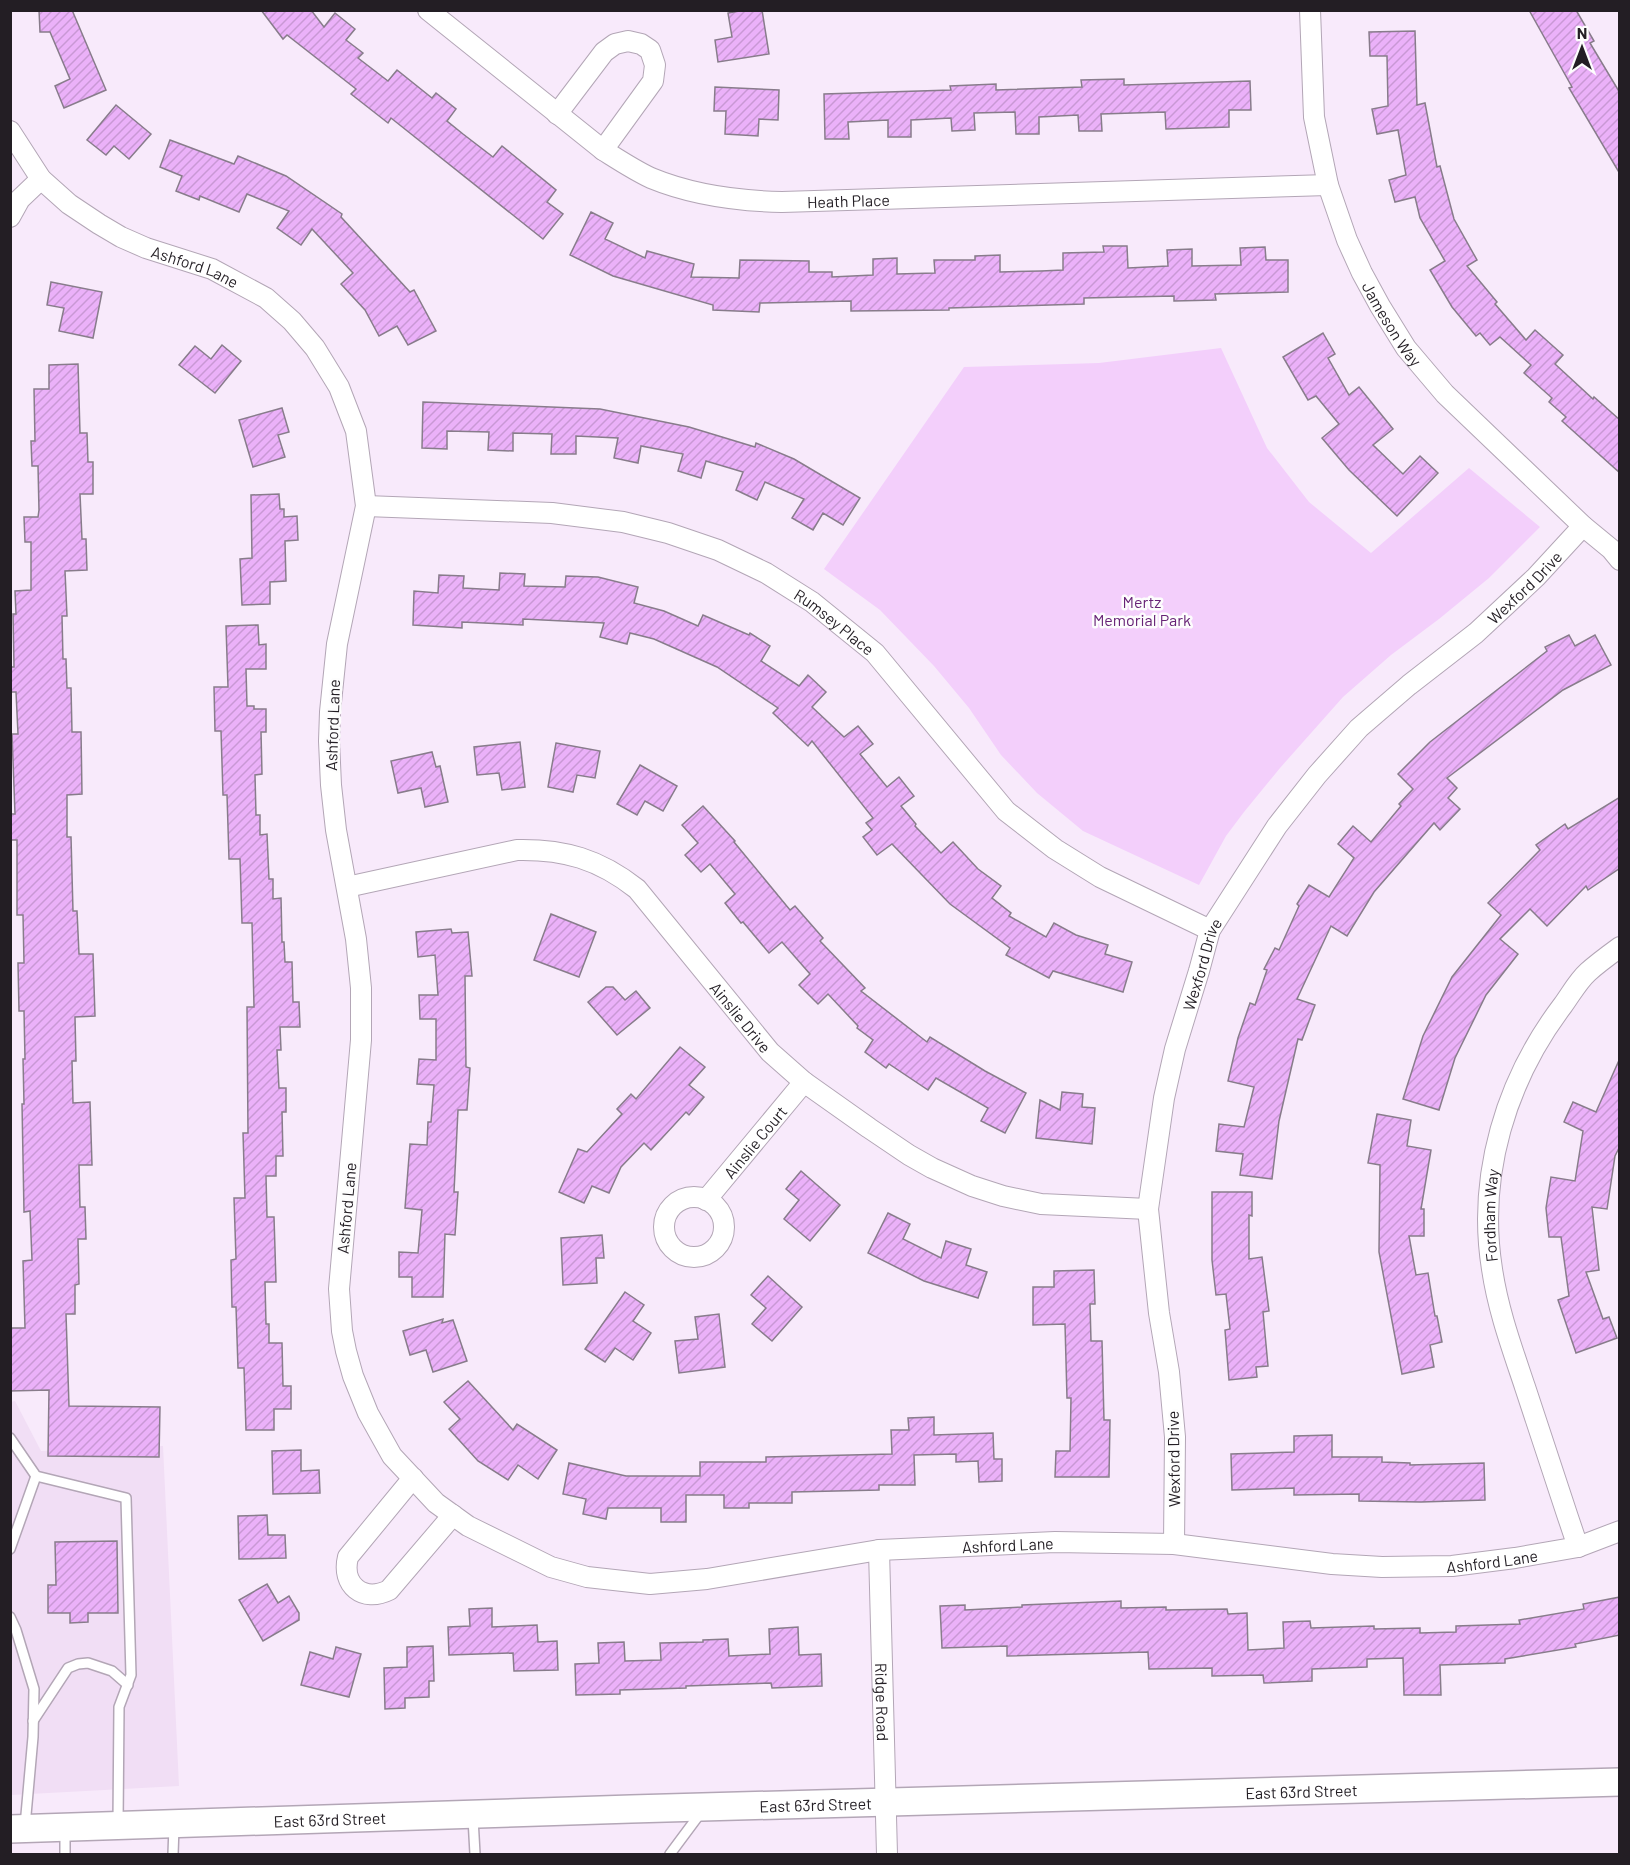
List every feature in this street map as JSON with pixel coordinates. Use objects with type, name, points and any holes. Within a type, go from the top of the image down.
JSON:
[{"type":"main road","name":"East 63rd Street","points":[[18,1829],[1620,1782]]},
{"type":"street","name":"Heath Place","points":[[428,10],[603,150],[652,178],[696,192],[753,201],[794,202],[1328,185]]},
{"type":"street","name":"Jameson Way","points":[[1310,10],[1314,117],[1328,185],[1347,240],[1362,273],[1407,348],[1445,394],[1620,560]]},
{"type":"street","points":[[557,114],[604,52],[615,44],[628,41],[641,44],[650,50],[655,65],[653,81],[603,150]]},
{"type":"street","name":"Ashford Lane","points":[[10,131],[41,179],[69,204],[121,237],[146,248],[212,269],[266,298],[292,321],[315,348],[331,373],[350,411],[356,431],[366,506],[337,644],[330,712],[331,785],[336,830],[356,939],[360,978],[361,1040],[339,1288],[342,1331],[352,1376],[368,1413],[393,1456],[436,1503],[468,1526],[551,1567],[586,1577],[650,1584],[699,1581],[879,1550],[1054,1542],[1174,1544],[1332,1564],[1420,1568],[1515,1558],[1578,1547],[1620,1531]]},
{"type":"street","points":[[10,217],[20,199],[41,179]]},
{"type":"street","name":"Rumsey Place","points":[[366,506],[552,513],[623,522],[668,533],[718,550],[766,573],[812,602],[875,652],[1006,811],[1055,849],[1100,877],[1210,930]]},
{"type":"street","name":"Wexford Drive","points":[[1174,1544],[1175,1437],[1148,1209],[1164,1098],[1174,1049],[1210,930],[1277,826],[1317,775],[1359,728],[1409,685],[1476,633],[1536,577],[1584,526]]},
{"type":"street","name":"Ainslie Drive","points":[[347,887],[517,850],[543,849],[568,853],[591,861],[610,870],[637,889],[771,1052],[804,1082],[909,1155],[972,1186],[1003,1196],[1041,1204],[1148,1209]]},
{"type":"street","name":"Fordham Way","points":[[1578,1547],[1500,1312],[1491,1269],[1490,1183],[1501,1125],[1516,1083],[1532,1051],[1550,1021],[1586,974],[1620,947]]},
{"type":"street","name":"Ainslie Court","points":[[706,1200],[804,1082]]},
{"type":"street","points":[[413,1478],[348,1557],[346,1574],[356,1589],[372,1595],[389,1590],[453,1515]]},
{"type":"street","name":"Ridge Road","points":[[879,1550],[887,1854]]},
{"type":"lane","points":[[10,1438],[36,1476],[126,1498],[131,1675],[119,1707],[118,1826]]},
{"type":"lane","points":[[10,1550],[36,1476]]},
{"type":"lane","points":[[10,1617],[34,1689],[33,1721],[18,1829]]},
{"type":"lane","points":[[33,1721],[68,1668],[78,1664],[88,1663],[112,1671],[128,1684]]},
{"type":"lane","points":[[670,1854],[705,1808]]},
{"type":"lane","points":[[473,1816],[475,1854]]},
{"type":"lane","points":[[173,1854],[174,1824]]},
{"type":"lane","points":[[65,1827],[65,1854]]},
{"type":"shaded area","points":[[15,1401],[41,1451],[163,1446],[179,1786],[11,1795],[10,1402]]},
{"type":"green space","name":"Mertz Memorial Park","points":[[1221,348],[1267,448],[1309,502],[1371,553],[1469,468],[1540,527],[1489,578],[1391,655],[1343,697],[1244,812],[1226,836],[1199,885],[1083,831],[1037,793],[1001,755],[969,708],[934,666],[880,610],[824,569],[964,367],[1099,363]]},
{"type":"building","points":[[39,10],[72,10],[106,90],[64,108],[55,86],[70,79],[50,32],[40,32]]},
{"type":"building","points":[[261,10],[311,10],[324,27],[335,13],[355,29],[346,40],[363,53],[358,58],[388,81],[397,70],[432,98],[436,93],[456,109],[447,121],[493,157],[502,146],[556,190],[547,202],[563,214],[543,239],[391,118],[388,123],[351,94],[356,89],[287,35],[283,39]]},
{"type":"building","points":[[762,10],[769,54],[718,62],[715,40],[732,37],[728,13]]},
{"type":"building","points":[[1529,10],[1576,10],[1594,41],[1590,43],[1620,93],[1620,174],[1569,88],[1572,87]]},
{"type":"building","points":[[1415,31],[1417,105],[1425,103],[1437,167],[1440,166],[1454,219],[1477,260],[1467,266],[1526,340],[1535,330],[1563,355],[1555,364],[1620,420],[1620,473],[1562,421],[1566,417],[1549,402],[1552,398],[1524,373],[1531,365],[1500,337],[1490,345],[1480,333],[1476,336],[1452,307],[1430,270],[1445,261],[1420,218],[1415,197],[1395,202],[1389,180],[1406,175],[1398,130],[1377,134],[1372,109],[1388,106],[1387,56],[1370,56],[1369,32]]},
{"type":"building","points":[[1124,79],[1124,85],[1250,81],[1251,110],[1229,110],[1229,127],[1166,129],[1165,112],[1101,114],[1102,131],[1079,131],[1078,115],[1039,117],[1039,134],[1016,134],[1015,112],[974,113],[975,130],[952,131],[951,118],[911,120],[911,137],[888,137],[888,120],[848,122],[849,139],[825,139],[824,94],[951,90],[950,86],[996,84],[996,90],[1082,87],[1081,80]]},
{"type":"building","points":[[715,87],[779,90],[778,120],[759,119],[758,136],[725,134],[726,111],[714,111]]},
{"type":"building","points":[[116,105],[151,134],[129,159],[114,146],[106,155],[87,140]]},
{"type":"building","points":[[170,140],[234,164],[238,156],[286,176],[342,214],[341,217],[410,292],[414,290],[436,331],[408,345],[397,326],[379,336],[365,310],[341,284],[353,273],[312,229],[301,245],[277,228],[289,211],[247,194],[239,212],[200,196],[199,200],[176,191],[182,176],[160,167]]},
{"type":"building","points":[[591,212],[613,223],[605,239],[645,258],[647,251],[694,264],[691,277],[739,278],[740,260],[809,261],[809,272],[832,272],[832,277],[873,275],[873,259],[897,258],[897,274],[935,273],[934,260],[975,260],[975,256],[1000,255],[1000,272],[1063,270],[1063,253],[1104,252],[1103,246],[1127,246],[1128,268],[1168,266],[1167,250],[1192,249],[1192,266],[1241,265],[1240,248],[1265,247],[1266,260],[1288,260],[1288,292],[1215,294],[1216,300],[1174,301],[1174,296],[1084,298],[1084,304],[949,308],[949,310],[851,311],[851,301],[760,303],[759,312],[713,310],[713,305],[613,276],[570,255]]},
{"type":"building","points":[[51,282],[102,292],[93,338],[59,331],[64,308],[47,305]]},
{"type":"building","points":[[1323,333],[1335,354],[1328,358],[1349,395],[1359,387],[1393,429],[1373,445],[1403,474],[1420,456],[1438,473],[1397,516],[1349,470],[1322,438],[1339,424],[1316,396],[1308,400],[1283,357]]},
{"type":"building","points":[[222,345],[241,361],[215,393],[179,365],[195,346],[211,359]]},
{"type":"building","points":[[78,364],[80,433],[87,433],[88,462],[93,462],[93,494],[80,494],[82,539],[86,539],[87,570],[65,571],[67,616],[62,616],[63,659],[66,659],[67,688],[71,688],[72,732],[81,732],[82,794],[67,795],[67,837],[71,837],[73,911],[77,911],[79,954],[93,954],[95,1016],[75,1017],[76,1061],[72,1061],[73,1103],[90,1102],[92,1165],[79,1165],[80,1207],[85,1207],[86,1239],[78,1239],[79,1284],[75,1285],[75,1314],[66,1314],[69,1406],[160,1407],[159,1457],[48,1456],[49,1390],[10,1391],[10,1328],[25,1328],[23,1261],[32,1260],[30,1211],[24,1212],[22,1104],[24,1104],[23,1059],[25,1059],[24,1011],[19,1011],[18,963],[24,963],[23,915],[17,915],[17,840],[11,840],[11,814],[15,814],[12,734],[18,734],[16,692],[10,692],[10,667],[14,667],[13,614],[16,614],[15,591],[31,590],[31,542],[25,542],[24,517],[38,517],[39,510],[38,466],[32,466],[31,441],[35,441],[34,389],[49,389],[49,365]]},
{"type":"building","points":[[423,402],[600,409],[689,427],[755,447],[756,443],[794,459],[860,498],[843,525],[823,513],[813,530],[792,518],[804,499],[765,482],[757,500],[736,490],[743,472],[706,461],[701,478],[678,471],[683,454],[641,446],[638,463],[614,458],[618,438],[576,436],[576,454],[551,454],[552,434],[513,433],[513,451],[488,450],[489,432],[447,431],[447,449],[422,448]]},
{"type":"building","points":[[282,408],[289,432],[278,435],[285,457],[253,467],[239,420]]},
{"type":"building","points":[[279,494],[280,509],[284,509],[284,517],[297,516],[298,540],[285,541],[286,581],[270,582],[270,604],[242,605],[240,559],[252,558],[251,495]]},
{"type":"building","points":[[500,573],[525,574],[524,586],[565,587],[566,576],[598,577],[638,587],[634,603],[664,611],[698,626],[703,615],[749,635],[750,633],[770,646],[761,661],[799,686],[808,675],[826,692],[812,707],[844,737],[858,726],[873,744],[860,754],[887,787],[899,777],[914,796],[901,806],[916,824],[915,826],[941,853],[953,842],[978,869],[1001,886],[992,898],[1011,913],[1009,916],[1046,937],[1054,923],[1076,935],[1108,945],[1105,954],[1132,962],[1123,992],[1053,971],[1049,978],[1006,955],[1010,948],[950,904],[892,844],[877,855],[863,837],[872,830],[866,823],[873,818],[812,741],[808,746],[773,713],[778,708],[717,667],[654,639],[630,633],[627,644],[600,637],[604,623],[523,619],[523,625],[462,622],[462,628],[413,625],[414,591],[438,593],[439,575],[464,576],[463,588],[499,590]]},
{"type":"building","points":[[258,625],[259,645],[266,644],[266,669],[246,669],[247,706],[254,706],[254,709],[266,709],[266,732],[261,732],[262,774],[255,775],[256,815],[260,815],[260,835],[267,834],[269,879],[273,879],[273,899],[281,898],[282,942],[284,942],[285,962],[292,962],[293,1002],[299,1002],[300,1027],[280,1027],[281,1050],[277,1050],[279,1088],[286,1088],[286,1112],[282,1112],[283,1156],[276,1156],[276,1176],[266,1176],[267,1217],[274,1217],[276,1282],[265,1282],[266,1324],[269,1324],[269,1343],[282,1343],[283,1386],[291,1386],[291,1409],[274,1409],[274,1430],[246,1430],[244,1368],[238,1368],[236,1307],[232,1307],[231,1260],[236,1259],[234,1198],[245,1198],[243,1133],[248,1133],[247,1007],[254,1007],[252,923],[242,923],[240,859],[229,859],[227,795],[223,795],[221,731],[215,731],[214,687],[228,687],[226,626]]},
{"type":"building","points":[[1569,635],[1575,646],[1595,635],[1611,665],[1563,690],[1447,778],[1457,788],[1448,798],[1460,809],[1440,830],[1434,823],[1374,892],[1347,936],[1331,926],[1297,999],[1315,1005],[1302,1040],[1298,1039],[1279,1121],[1272,1179],[1240,1175],[1243,1154],[1216,1151],[1219,1124],[1244,1127],[1254,1087],[1228,1081],[1238,1038],[1250,1003],[1255,1005],[1267,970],[1264,969],[1275,948],[1279,950],[1299,906],[1297,904],[1309,885],[1329,897],[1354,858],[1338,844],[1353,826],[1371,842],[1413,789],[1398,774],[1430,742],[1547,651],[1545,647]]},
{"type":"building","points":[[520,742],[525,787],[502,790],[499,773],[477,775],[474,747]]},
{"type":"building","points":[[556,743],[600,751],[595,778],[577,775],[573,792],[548,787]]},
{"type":"building","points":[[432,752],[436,767],[440,766],[448,802],[425,807],[421,788],[398,793],[391,761]]},
{"type":"building","points":[[640,765],[677,786],[663,811],[645,801],[637,815],[617,804]]},
{"type":"building","points":[[1620,797],[1620,868],[1588,890],[1586,886],[1547,926],[1530,909],[1500,939],[1518,954],[1486,995],[1455,1058],[1439,1110],[1403,1099],[1423,1036],[1452,977],[1501,915],[1488,903],[1540,850],[1536,845],[1565,824],[1568,829]]},
{"type":"building","points":[[703,806],[735,841],[790,910],[795,906],[823,938],[820,941],[865,988],[861,991],[927,1042],[930,1037],[1026,1093],[1005,1133],[981,1121],[988,1108],[936,1078],[928,1090],[889,1064],[886,1068],[865,1052],[873,1040],[857,1028],[858,1026],[828,994],[818,1004],[799,985],[810,974],[782,942],[769,953],[743,922],[741,923],[725,903],[735,894],[710,864],[701,872],[685,855],[698,843],[682,825]]},
{"type":"building","points":[[551,914],[596,932],[579,977],[534,960]]},
{"type":"building","points":[[451,929],[452,933],[468,932],[472,976],[465,976],[466,1067],[470,1068],[467,1110],[458,1110],[454,1192],[458,1192],[455,1235],[445,1234],[443,1297],[412,1297],[412,1277],[399,1277],[399,1252],[418,1253],[422,1210],[405,1208],[410,1144],[427,1145],[428,1122],[431,1122],[434,1085],[417,1084],[419,1059],[436,1060],[436,1019],[420,1019],[419,995],[438,995],[435,955],[418,957],[416,932]]},
{"type":"building","points":[[606,987],[613,987],[625,1000],[636,991],[650,1008],[617,1035],[588,1002]]},
{"type":"building","points":[[680,1047],[705,1067],[689,1085],[704,1097],[689,1115],[686,1112],[651,1150],[644,1143],[621,1167],[609,1193],[592,1186],[584,1203],[559,1192],[578,1149],[587,1152],[622,1114],[617,1109],[631,1094],[636,1099]]},
{"type":"building","points":[[1620,1058],[1620,1146],[1615,1156],[1607,1209],[1592,1207],[1599,1270],[1586,1272],[1603,1319],[1609,1317],[1617,1338],[1576,1353],[1558,1300],[1569,1296],[1561,1237],[1549,1237],[1546,1208],[1551,1177],[1575,1181],[1583,1131],[1564,1122],[1573,1102],[1596,1112]]},
{"type":"building","points":[[1062,1092],[1083,1094],[1082,1107],[1095,1108],[1092,1144],[1036,1138],[1040,1100],[1060,1110]]},
{"type":"building","points":[[1377,1114],[1411,1120],[1407,1146],[1431,1150],[1421,1209],[1424,1209],[1424,1236],[1409,1236],[1416,1275],[1428,1273],[1442,1342],[1430,1345],[1434,1367],[1402,1374],[1379,1252],[1380,1165],[1368,1163]]},
{"type":"building","points":[[801,1171],[840,1205],[810,1241],[784,1219],[799,1200],[786,1189]]},
{"type":"building","points":[[1212,1192],[1252,1192],[1252,1216],[1249,1215],[1249,1259],[1262,1257],[1269,1311],[1263,1312],[1268,1366],[1256,1367],[1257,1377],[1229,1380],[1225,1330],[1230,1329],[1226,1294],[1216,1295],[1212,1260]]},
{"type":"building","points":[[888,1213],[910,1224],[903,1239],[941,1258],[946,1241],[971,1249],[966,1265],[987,1272],[978,1298],[924,1281],[868,1253]]},
{"type":"building","points":[[602,1235],[604,1258],[596,1258],[597,1283],[563,1285],[561,1238]]},
{"type":"building","points":[[1094,1270],[1095,1304],[1090,1304],[1091,1341],[1102,1341],[1104,1420],[1110,1420],[1109,1477],[1055,1477],[1056,1451],[1070,1451],[1071,1398],[1067,1398],[1065,1324],[1033,1325],[1033,1287],[1054,1287],[1054,1271]]},
{"type":"building","points":[[768,1276],[802,1307],[772,1341],[752,1324],[766,1308],[751,1295]]},
{"type":"building","points":[[625,1292],[644,1305],[633,1321],[651,1333],[633,1360],[615,1348],[605,1362],[585,1349]]},
{"type":"building","points":[[719,1314],[725,1367],[679,1373],[675,1341],[698,1339],[695,1317]]},
{"type":"building","points":[[443,1319],[442,1323],[453,1320],[467,1361],[433,1372],[426,1350],[410,1355],[403,1331]]},
{"type":"building","points":[[468,1381],[513,1430],[517,1424],[557,1450],[538,1479],[518,1465],[508,1480],[478,1461],[449,1429],[460,1419],[444,1402]]},
{"type":"building","points":[[934,1417],[934,1435],[993,1433],[994,1459],[1002,1459],[1002,1481],[979,1482],[978,1461],[956,1462],[956,1454],[914,1455],[915,1485],[879,1485],[879,1490],[792,1492],[792,1503],[749,1503],[749,1508],[724,1508],[724,1495],[686,1495],[686,1522],[661,1522],[661,1508],[608,1508],[606,1519],[583,1514],[586,1499],[563,1494],[569,1463],[626,1476],[700,1476],[700,1462],[766,1462],[766,1457],[892,1454],[891,1430],[909,1430],[908,1418]]},
{"type":"building","points":[[1332,1435],[1332,1457],[1382,1457],[1382,1462],[1410,1463],[1410,1465],[1484,1463],[1485,1500],[1359,1501],[1359,1494],[1294,1495],[1294,1488],[1232,1490],[1231,1454],[1294,1452],[1294,1436]]},
{"type":"building","points":[[301,1450],[301,1471],[319,1470],[320,1493],[273,1494],[272,1451]]},
{"type":"building","points":[[267,1515],[268,1535],[285,1535],[286,1558],[239,1559],[238,1516]]},
{"type":"building","points":[[117,1541],[118,1613],[88,1613],[88,1622],[70,1623],[70,1613],[48,1613],[48,1585],[56,1585],[55,1542]]},
{"type":"building","points":[[267,1584],[278,1603],[289,1596],[299,1613],[299,1620],[263,1641],[239,1600]]},
{"type":"building","points":[[1620,1597],[1620,1635],[1575,1644],[1576,1647],[1505,1659],[1505,1663],[1440,1665],[1441,1695],[1404,1695],[1403,1658],[1367,1659],[1367,1667],[1312,1669],[1312,1681],[1264,1683],[1263,1675],[1212,1676],[1212,1668],[1149,1669],[1148,1652],[1007,1656],[1007,1646],[942,1648],[940,1606],[965,1605],[965,1610],[1121,1601],[1121,1608],[1227,1609],[1228,1614],[1247,1613],[1248,1650],[1284,1648],[1283,1622],[1310,1621],[1311,1628],[1374,1626],[1374,1629],[1420,1628],[1420,1633],[1456,1632],[1456,1626],[1520,1624],[1519,1620],[1584,1609],[1583,1604]]},
{"type":"building","points":[[492,1608],[492,1627],[537,1625],[538,1642],[557,1641],[558,1670],[514,1671],[513,1653],[449,1655],[448,1627],[470,1626],[469,1609]]},
{"type":"building","points":[[798,1627],[799,1655],[821,1654],[822,1686],[772,1688],[771,1683],[686,1686],[686,1688],[620,1690],[620,1694],[576,1695],[575,1664],[599,1663],[598,1643],[624,1642],[625,1661],[661,1660],[660,1643],[703,1642],[703,1640],[728,1639],[729,1656],[770,1654],[769,1629]]},
{"type":"building","points":[[433,1646],[434,1681],[429,1681],[429,1697],[405,1698],[405,1708],[385,1709],[384,1668],[407,1667],[407,1647]]},
{"type":"building","points":[[336,1647],[361,1654],[349,1697],[301,1685],[310,1652],[333,1659]]}]
